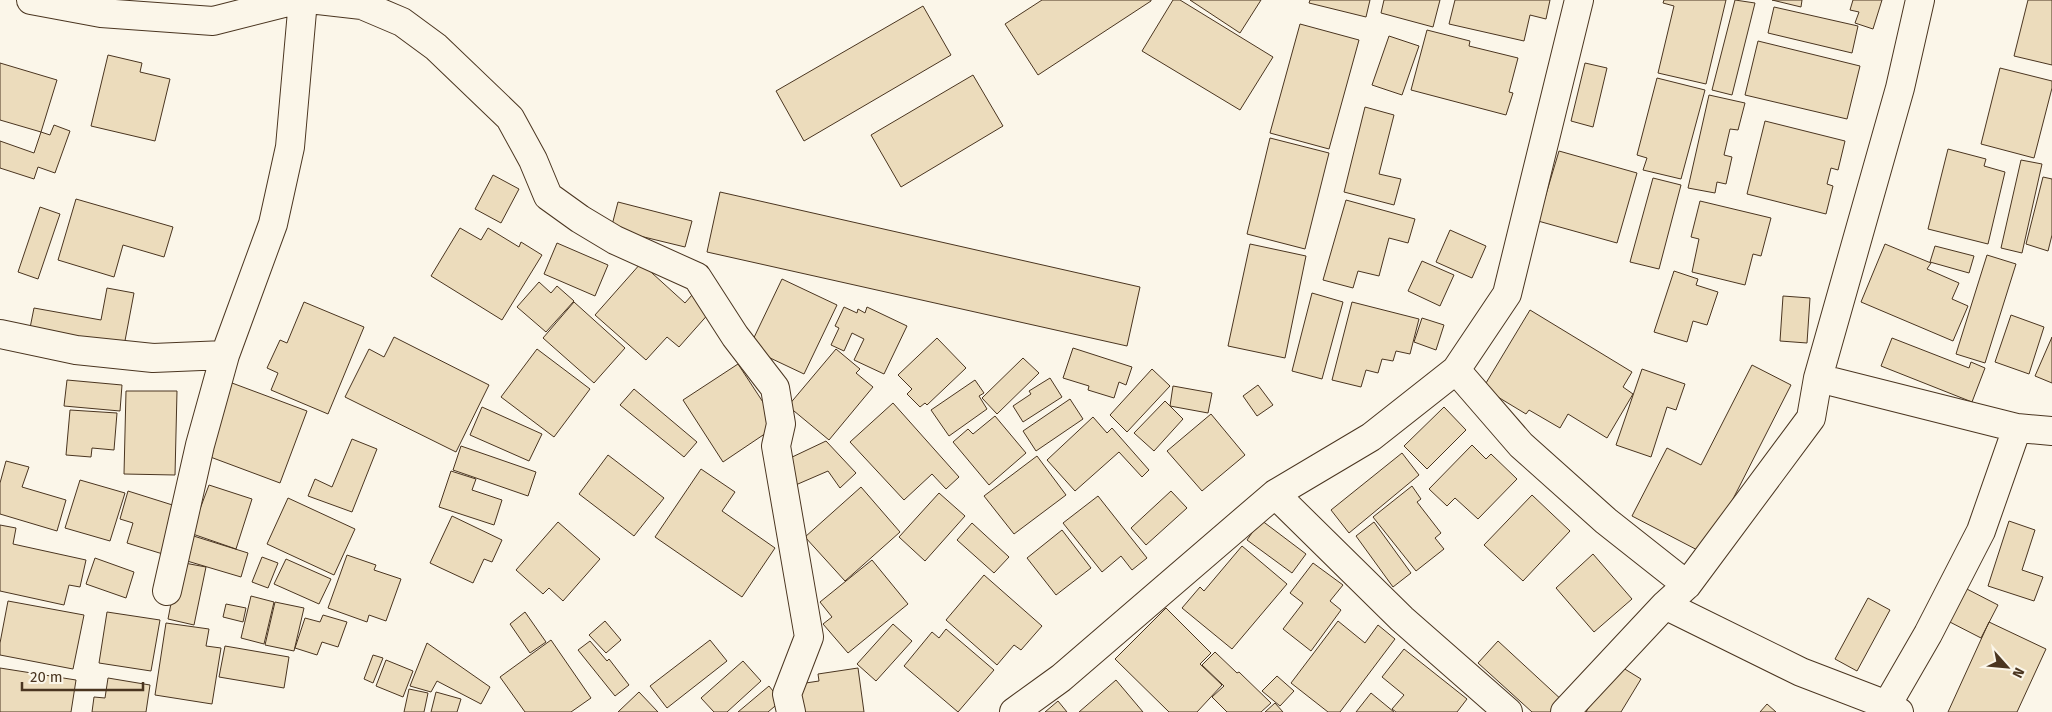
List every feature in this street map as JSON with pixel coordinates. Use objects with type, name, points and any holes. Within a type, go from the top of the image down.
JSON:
[{"type":"street","points":[[31,0],[101,13],[213,21],[296,0]]},
{"type":"street","points":[[167,591],[200,446],[224,356],[273,224],[290,147],[303,0]]},
{"type":"street","points":[[318,0],[362,5],[402,22],[436,47],[510,118],[533,160],[548,196],[580,219],[615,240],[697,277],[735,336],[775,388],[781,424],[776,446],[809,637],[787,694],[791,712]]},
{"type":"street","points":[[1014,712],[1061,678],[1276,494],[1371,437],[1456,370],[1507,294],[1578,0]]},
{"type":"street","points":[[1565,712],[1665,605],[1687,585],[1810,418],[1818,378],[1900,88],[1920,0]]},
{"type":"street","points":[[0,334],[76,350],[144,357],[224,356]]},
{"type":"street","points":[[1456,370],[1521,444],[1606,521],[1687,585]]},
{"type":"street","points":[[1818,378],[2017,428],[2052,431]]},
{"type":"street","points":[[1665,605],[1801,672],[1893,708],[1928,634],[1981,531],[2017,428]]},
{"type":"street","points":[[1276,494],[1402,619],[1508,712]]},
{"type":"building","points":[[1042,0],[1151,1],[1038,75],[1005,24]]},
{"type":"building","points":[[1173,0],[1180,0],[1273,57],[1240,110],[1142,51]]},
{"type":"building","points":[[1190,0],[1261,0],[1240,33]]},
{"type":"building","points":[[1310,0],[1370,0],[1366,17],[1309,3]]},
{"type":"building","points":[[1384,0],[1440,0],[1433,27],[1381,13]]},
{"type":"building","points":[[1455,0],[1550,0],[1546,19],[1530,15],[1524,41],[1449,24]]},
{"type":"building","points":[[1664,0],[1726,0],[1706,84],[1658,73],[1674,6],[1663,3]]},
{"type":"building","points":[[1735,0],[1755,3],[1732,95],[1712,90]]},
{"type":"building","points":[[1772,0],[1802,0],[1801,7]]},
{"type":"building","points":[[1853,0],[1882,0],[1873,29],[1855,23],[1859,12],[1850,10]]},
{"type":"building","points":[[2028,0],[2052,0],[2052,65],[2014,56]]},
{"type":"building","points":[[923,6],[951,55],[804,141],[776,91]]},
{"type":"building","points":[[1774,7],[1858,26],[1852,53],[1768,33]]},
{"type":"building","points":[[1300,24],[1359,40],[1329,149],[1270,133]]},
{"type":"building","points":[[1427,30],[1470,41],[1469,46],[1518,58],[1509,92],[1513,93],[1506,115],[1411,90]]},
{"type":"building","points":[[1389,36],[1419,46],[1402,95],[1372,85]]},
{"type":"building","points":[[1758,41],[1860,66],[1847,119],[1745,95]]},
{"type":"building","points":[[108,55],[142,63],[140,72],[170,79],[155,141],[91,126]]},
{"type":"building","points":[[0,63],[57,80],[41,132],[0,120]]},
{"type":"building","points":[[1585,63],[1607,68],[1593,127],[1571,121]]},
{"type":"building","points":[[2000,68],[2052,81],[2052,88],[2034,158],[1981,144]]},
{"type":"building","points":[[973,75],[1003,126],[901,187],[871,135]]},
{"type":"building","points":[[1657,78],[1705,90],[1681,179],[1643,170],[1647,158],[1637,155]]},
{"type":"building","points":[[1709,95],[1745,103],[1738,130],[1730,129],[1724,155],[1732,157],[1726,184],[1717,182],[1715,193],[1688,188]]},
{"type":"building","points":[[1365,107],[1394,115],[1379,174],[1401,179],[1394,205],[1344,192]]},
{"type":"building","points":[[1765,121],[1845,141],[1838,170],[1831,168],[1827,184],[1833,186],[1826,214],[1747,194]]},
{"type":"building","points":[[54,125],[70,131],[55,173],[38,167],[34,179],[0,168],[0,141],[34,153],[41,132],[50,135]]},
{"type":"building","points":[[1270,138],[1329,153],[1305,249],[1247,234]]},
{"type":"building","points":[[1948,149],[1986,159],[1984,166],[2005,172],[1988,244],[1928,229]]},
{"type":"building","points":[[1559,151],[1637,173],[1617,243],[1538,221]]},
{"type":"building","points":[[2021,160],[2042,164],[2022,253],[2001,248]]},
{"type":"building","points":[[493,175],[519,189],[501,223],[475,209]]},
{"type":"building","points":[[2043,177],[2052,179],[2052,235],[2048,251],[2026,244]]},
{"type":"building","points":[[1653,178],[1681,185],[1659,269],[1630,262]]},
{"type":"building","points":[[720,192],[1140,287],[1127,346],[707,252]]},
{"type":"building","points":[[76,199],[173,227],[164,257],[123,245],[114,277],[58,260]]},
{"type":"building","points":[[1346,200],[1415,219],[1408,243],[1389,238],[1379,276],[1358,271],[1353,288],[1323,280]]},
{"type":"building","points":[[1700,201],[1771,218],[1761,256],[1753,254],[1745,285],[1692,272],[1699,239],[1691,237]]},
{"type":"building","points":[[618,202],[692,221],[685,247],[611,229]]},
{"type":"building","points":[[40,207],[60,214],[38,279],[18,272]]},
{"type":"building","points":[[460,228],[481,240],[488,228],[519,247],[521,242],[542,255],[502,320],[431,276]]},
{"type":"building","points":[[1450,230],[1486,246],[1472,278],[1436,262]]},
{"type":"building","points":[[557,243],[608,265],[595,296],[544,274]]},
{"type":"building","points":[[1250,244],[1306,256],[1285,358],[1228,346]]},
{"type":"building","points":[[1885,244],[1931,263],[1927,269],[1959,283],[1952,299],[1968,306],[1953,341],[1861,302]]},
{"type":"building","points":[[1935,246],[1974,256],[1969,273],[1930,262]]},
{"type":"building","points":[[1987,255],[2016,264],[1985,363],[1956,354]]},
{"type":"building","points":[[1422,261],[1454,275],[1440,306],[1408,291]]},
{"type":"building","points":[[641,263],[685,303],[692,295],[711,311],[679,347],[667,337],[646,360],[595,315]]},
{"type":"building","points":[[1674,271],[1698,279],[1696,285],[1718,292],[1707,325],[1693,321],[1687,342],[1654,332]]},
{"type":"building","points":[[782,279],[837,305],[804,374],[749,348]]},
{"type":"building","points":[[539,282],[551,293],[557,286],[574,301],[546,332],[517,307]]},
{"type":"building","points":[[107,288],[134,293],[124,346],[30,328],[34,308],[101,320]]},
{"type":"building","points":[[1312,293],[1343,302],[1322,379],[1292,371]]},
{"type":"building","points":[[1783,296],[1810,298],[1807,343],[1780,341]]},
{"type":"building","points":[[304,302],[364,327],[328,414],[271,390],[278,373],[267,368],[280,340],[287,343]]},
{"type":"building","points":[[574,302],[625,348],[594,383],[543,338]]},
{"type":"building","points":[[1352,302],[1419,319],[1410,354],[1396,351],[1393,361],[1382,359],[1378,373],[1366,370],[1361,387],[1332,380]]},
{"type":"building","points":[[844,307],[857,313],[858,309],[865,313],[867,307],[907,326],[884,374],[854,360],[864,339],[852,333],[844,351],[831,345],[839,328],[835,326]]},
{"type":"building","points":[[1530,310],[1632,372],[1623,387],[1633,394],[1607,438],[1568,414],[1560,428],[1529,410],[1526,414],[1483,388]]},
{"type":"building","points":[[2011,315],[2044,327],[2029,374],[1995,362]]},
{"type":"building","points":[[1422,318],[1444,325],[1436,350],[1414,342]]},
{"type":"building","points":[[394,337],[489,385],[456,452],[345,397],[369,349],[384,357]]},
{"type":"building","points":[[2052,337],[2052,383],[2035,376]]},
{"type":"building","points":[[937,338],[966,368],[927,405],[925,403],[920,407],[907,394],[912,389],[898,375]]},
{"type":"building","points":[[1892,338],[1969,368],[1971,362],[1985,368],[1972,402],[1881,366]]},
{"type":"building","points":[[1073,348],[1132,367],[1126,385],[1119,382],[1114,398],[1088,390],[1089,386],[1063,378]]},
{"type":"building","points":[[537,349],[590,389],[554,437],[501,397]]},
{"type":"building","points":[[836,349],[860,369],[856,373],[873,387],[829,440],[788,406]]},
{"type":"building","points":[[1023,358],[1039,373],[997,414],[982,398]]},
{"type":"building","points":[[738,364],[778,425],[723,462],[683,400]]},
{"type":"building","points":[[1752,365],[1791,385],[1705,554],[1632,516],[1667,448],[1701,465]]},
{"type":"building","points":[[1152,369],[1170,386],[1127,432],[1110,415]]},
{"type":"building","points":[[1642,369],[1685,384],[1676,410],[1667,407],[1651,457],[1616,445]]},
{"type":"building","points":[[1050,378],[1062,397],[1023,422],[1013,406],[1031,394],[1029,391]]},
{"type":"building","points":[[67,380],[122,385],[120,411],[64,406]]},
{"type":"building","points":[[975,380],[984,393],[979,396],[987,409],[949,436],[931,410]]},
{"type":"building","points":[[232,383],[307,411],[280,483],[205,455]]},
{"type":"building","points":[[1258,385],[1273,405],[1257,416],[1243,396]]},
{"type":"building","points":[[1173,386],[1212,393],[1208,413],[1170,406]]},
{"type":"building","points":[[634,389],[697,442],[684,457],[620,405]]},
{"type":"building","points":[[126,391],[177,391],[175,475],[124,474]]},
{"type":"building","points":[[1070,399],[1083,419],[1036,451],[1023,431]]},
{"type":"building","points":[[1165,401],[1183,419],[1154,451],[1134,433]]},
{"type":"building","points":[[893,403],[959,477],[946,489],[932,474],[904,500],[850,442]]},
{"type":"building","points":[[482,407],[542,434],[529,461],[470,435]]},
{"type":"building","points":[[1444,407],[1466,430],[1427,469],[1404,446]]},
{"type":"building","points":[[70,410],[117,413],[114,450],[92,448],[91,457],[66,455]]},
{"type":"building","points":[[1211,414],[1245,455],[1202,491],[1167,451]]},
{"type":"building","points":[[995,416],[1026,453],[989,485],[953,442],[968,429],[973,434]]},
{"type":"building","points":[[1093,417],[1107,433],[1112,428],[1149,470],[1142,477],[1119,452],[1075,491],[1047,460]]},
{"type":"building","points":[[352,439],[377,449],[352,512],[308,496],[315,479],[332,487]]},
{"type":"building","points":[[826,441],[856,473],[840,488],[828,471],[791,487],[788,459]]},
{"type":"building","points":[[1472,445],[1486,459],[1491,454],[1517,479],[1478,519],[1455,498],[1447,506],[1429,489]]},
{"type":"building","points":[[461,446],[536,472],[528,496],[453,470]]},
{"type":"building","points":[[1402,453],[1419,475],[1349,533],[1331,510]]},
{"type":"building","points":[[608,455],[664,498],[634,536],[579,494]]},
{"type":"building","points":[[1037,456],[1066,495],[1014,534],[984,496]]},
{"type":"building","points":[[6,461],[29,467],[22,487],[66,500],[57,531],[0,514],[0,483]]},
{"type":"building","points":[[701,469],[735,492],[722,511],[775,548],[742,597],[655,537]]},
{"type":"building","points":[[451,471],[476,479],[472,490],[502,500],[494,525],[439,507]]},
{"type":"building","points":[[80,480],[125,493],[110,541],[65,528]]},
{"type":"building","points":[[209,485],[252,499],[236,549],[184,531],[193,507],[200,509]]},
{"type":"building","points":[[1412,486],[1421,499],[1417,502],[1441,533],[1435,538],[1444,549],[1416,571],[1373,517]]},
{"type":"building","points":[[861,487],[900,532],[845,581],[805,537]]},
{"type":"building","points":[[128,491],[182,508],[166,555],[127,543],[133,523],[120,519]]},
{"type":"building","points":[[1171,491],[1187,508],[1146,545],[1131,528]]},
{"type":"building","points":[[939,493],[965,516],[925,561],[899,537]]},
{"type":"building","points":[[1532,495],[1570,531],[1523,581],[1484,545]]},
{"type":"building","points":[[1098,496],[1147,558],[1132,570],[1121,556],[1102,572],[1063,523]]},
{"type":"building","points":[[288,498],[355,529],[334,575],[267,544]]},
{"type":"building","points":[[452,516],[502,540],[492,562],[484,559],[473,583],[430,563]]},
{"type":"building","points":[[1261,520],[1306,554],[1292,573],[1247,540]]},
{"type":"building","points":[[2009,521],[2035,530],[2022,570],[2043,577],[2034,601],[1988,586]]},
{"type":"building","points":[[558,522],[600,559],[563,601],[549,588],[543,594],[516,570]]},
{"type":"building","points":[[1374,522],[1411,573],[1393,587],[1356,536]]},
{"type":"building","points":[[972,523],[1009,557],[994,573],[957,540]]},
{"type":"building","points":[[0,525],[16,528],[13,544],[86,560],[80,587],[69,585],[64,605],[0,591]]},
{"type":"building","points":[[1062,530],[1091,568],[1056,595],[1027,558]]},
{"type":"building","points":[[184,533],[248,553],[241,577],[177,558]]},
{"type":"building","points":[[1242,546],[1287,584],[1232,649],[1182,608],[1200,587],[1204,591]]},
{"type":"building","points":[[1593,554],[1632,599],[1594,632],[1556,588]]},
{"type":"building","points":[[347,555],[376,565],[374,570],[401,579],[386,621],[369,615],[367,622],[328,608]]},
{"type":"building","points":[[262,557],[278,563],[268,588],[252,582]]},
{"type":"building","points":[[95,558],[134,572],[126,598],[86,584]]},
{"type":"building","points":[[286,559],[331,579],[319,604],[274,584]]},
{"type":"building","points":[[872,560],[908,604],[848,653],[823,624],[832,617],[820,602]]},
{"type":"building","points":[[179,562],[206,567],[194,625],[168,619]]},
{"type":"building","points":[[1313,563],[1343,585],[1330,601],[1341,610],[1311,651],[1283,629],[1303,603],[1290,593]]},
{"type":"building","points":[[984,575],[1042,626],[1021,650],[1014,645],[997,665],[946,620]]},
{"type":"building","points":[[1961,586],[1998,605],[1981,638],[1944,619]]},
{"type":"building","points":[[251,596],[274,602],[264,644],[241,638]]},
{"type":"building","points":[[1868,598],[1890,610],[1857,671],[1835,659]]},
{"type":"building","points":[[8,601],[84,615],[73,669],[0,655],[0,643]]},
{"type":"building","points":[[275,602],[304,608],[294,651],[265,645]]},
{"type":"building","points":[[226,604],[246,608],[243,622],[223,617]]},
{"type":"building","points":[[1166,608],[1211,653],[1200,664],[1222,685],[1197,712],[1169,712],[1115,659]]},
{"type":"building","points":[[107,612],[160,620],[151,671],[99,663]]},
{"type":"building","points":[[525,612],[546,642],[530,653],[510,624]]},
{"type":"building","points":[[323,615],[347,622],[338,647],[322,642],[317,655],[295,648],[305,618],[320,622]]},
{"type":"building","points":[[605,621],[621,640],[606,653],[589,635]]},
{"type":"building","points":[[1338,621],[1365,643],[1378,625],[1395,639],[1340,712],[1328,712],[1291,683]]},
{"type":"building","points":[[1989,622],[2046,649],[2017,712],[1948,712]]},
{"type":"building","points":[[166,623],[209,629],[206,646],[221,648],[212,704],[155,695]]},
{"type":"building","points":[[893,624],[912,641],[876,681],[857,664]]},
{"type":"building","points":[[946,629],[994,670],[958,712],[904,666],[932,632],[939,638]]},
{"type":"building","points":[[551,640],[591,698],[571,712],[525,712],[500,677]]},
{"type":"building","points":[[710,640],[727,661],[667,708],[650,686]]},
{"type":"building","points":[[590,641],[607,661],[609,659],[629,685],[615,696],[578,650]]},
{"type":"building","points":[[1498,641],[1564,702],[1555,712],[1532,712],[1478,663]]},
{"type":"building","points":[[427,643],[490,687],[481,704],[437,681],[431,692],[410,686]]},
{"type":"building","points":[[225,646],[289,657],[284,688],[219,677]]},
{"type":"building","points":[[1404,649],[1467,699],[1457,712],[1396,712],[1392,709],[1404,695],[1382,677]]},
{"type":"building","points":[[1215,652],[1271,703],[1261,712],[1227,712],[1212,697],[1224,686],[1202,665]]},
{"type":"building","points":[[373,655],[383,658],[373,683],[364,679]]},
{"type":"building","points":[[386,660],[413,671],[403,697],[376,686]]},
{"type":"building","points":[[743,661],[761,681],[727,712],[714,712],[701,698]]},
{"type":"building","points":[[1615,663],[1641,679],[1621,712],[1586,712]]},
{"type":"building","points":[[0,668],[76,680],[71,712],[0,712]]},
{"type":"building","points":[[858,668],[864,712],[803,712],[799,684],[819,681],[818,674]]},
{"type":"building","points":[[1277,676],[1294,691],[1280,706],[1262,691]]},
{"type":"building","points":[[108,678],[150,685],[146,712],[92,712],[94,697],[105,698]]},
{"type":"building","points":[[1116,680],[1143,712],[1079,712]]},
{"type":"building","points":[[769,686],[781,701],[768,712],[738,712]]},
{"type":"building","points":[[409,689],[428,693],[424,712],[404,712]]},
{"type":"building","points":[[436,692],[461,699],[457,712],[431,712]]},
{"type":"building","points":[[639,692],[658,712],[618,712]]},
{"type":"building","points":[[1371,693],[1394,712],[1356,712]]},
{"type":"building","points":[[1058,701],[1067,712],[1045,712]]},
{"type":"building","points":[[1275,703],[1283,712],[1265,712]]},
{"type":"building","points":[[1767,704],[1776,712],[1760,712]]}]
